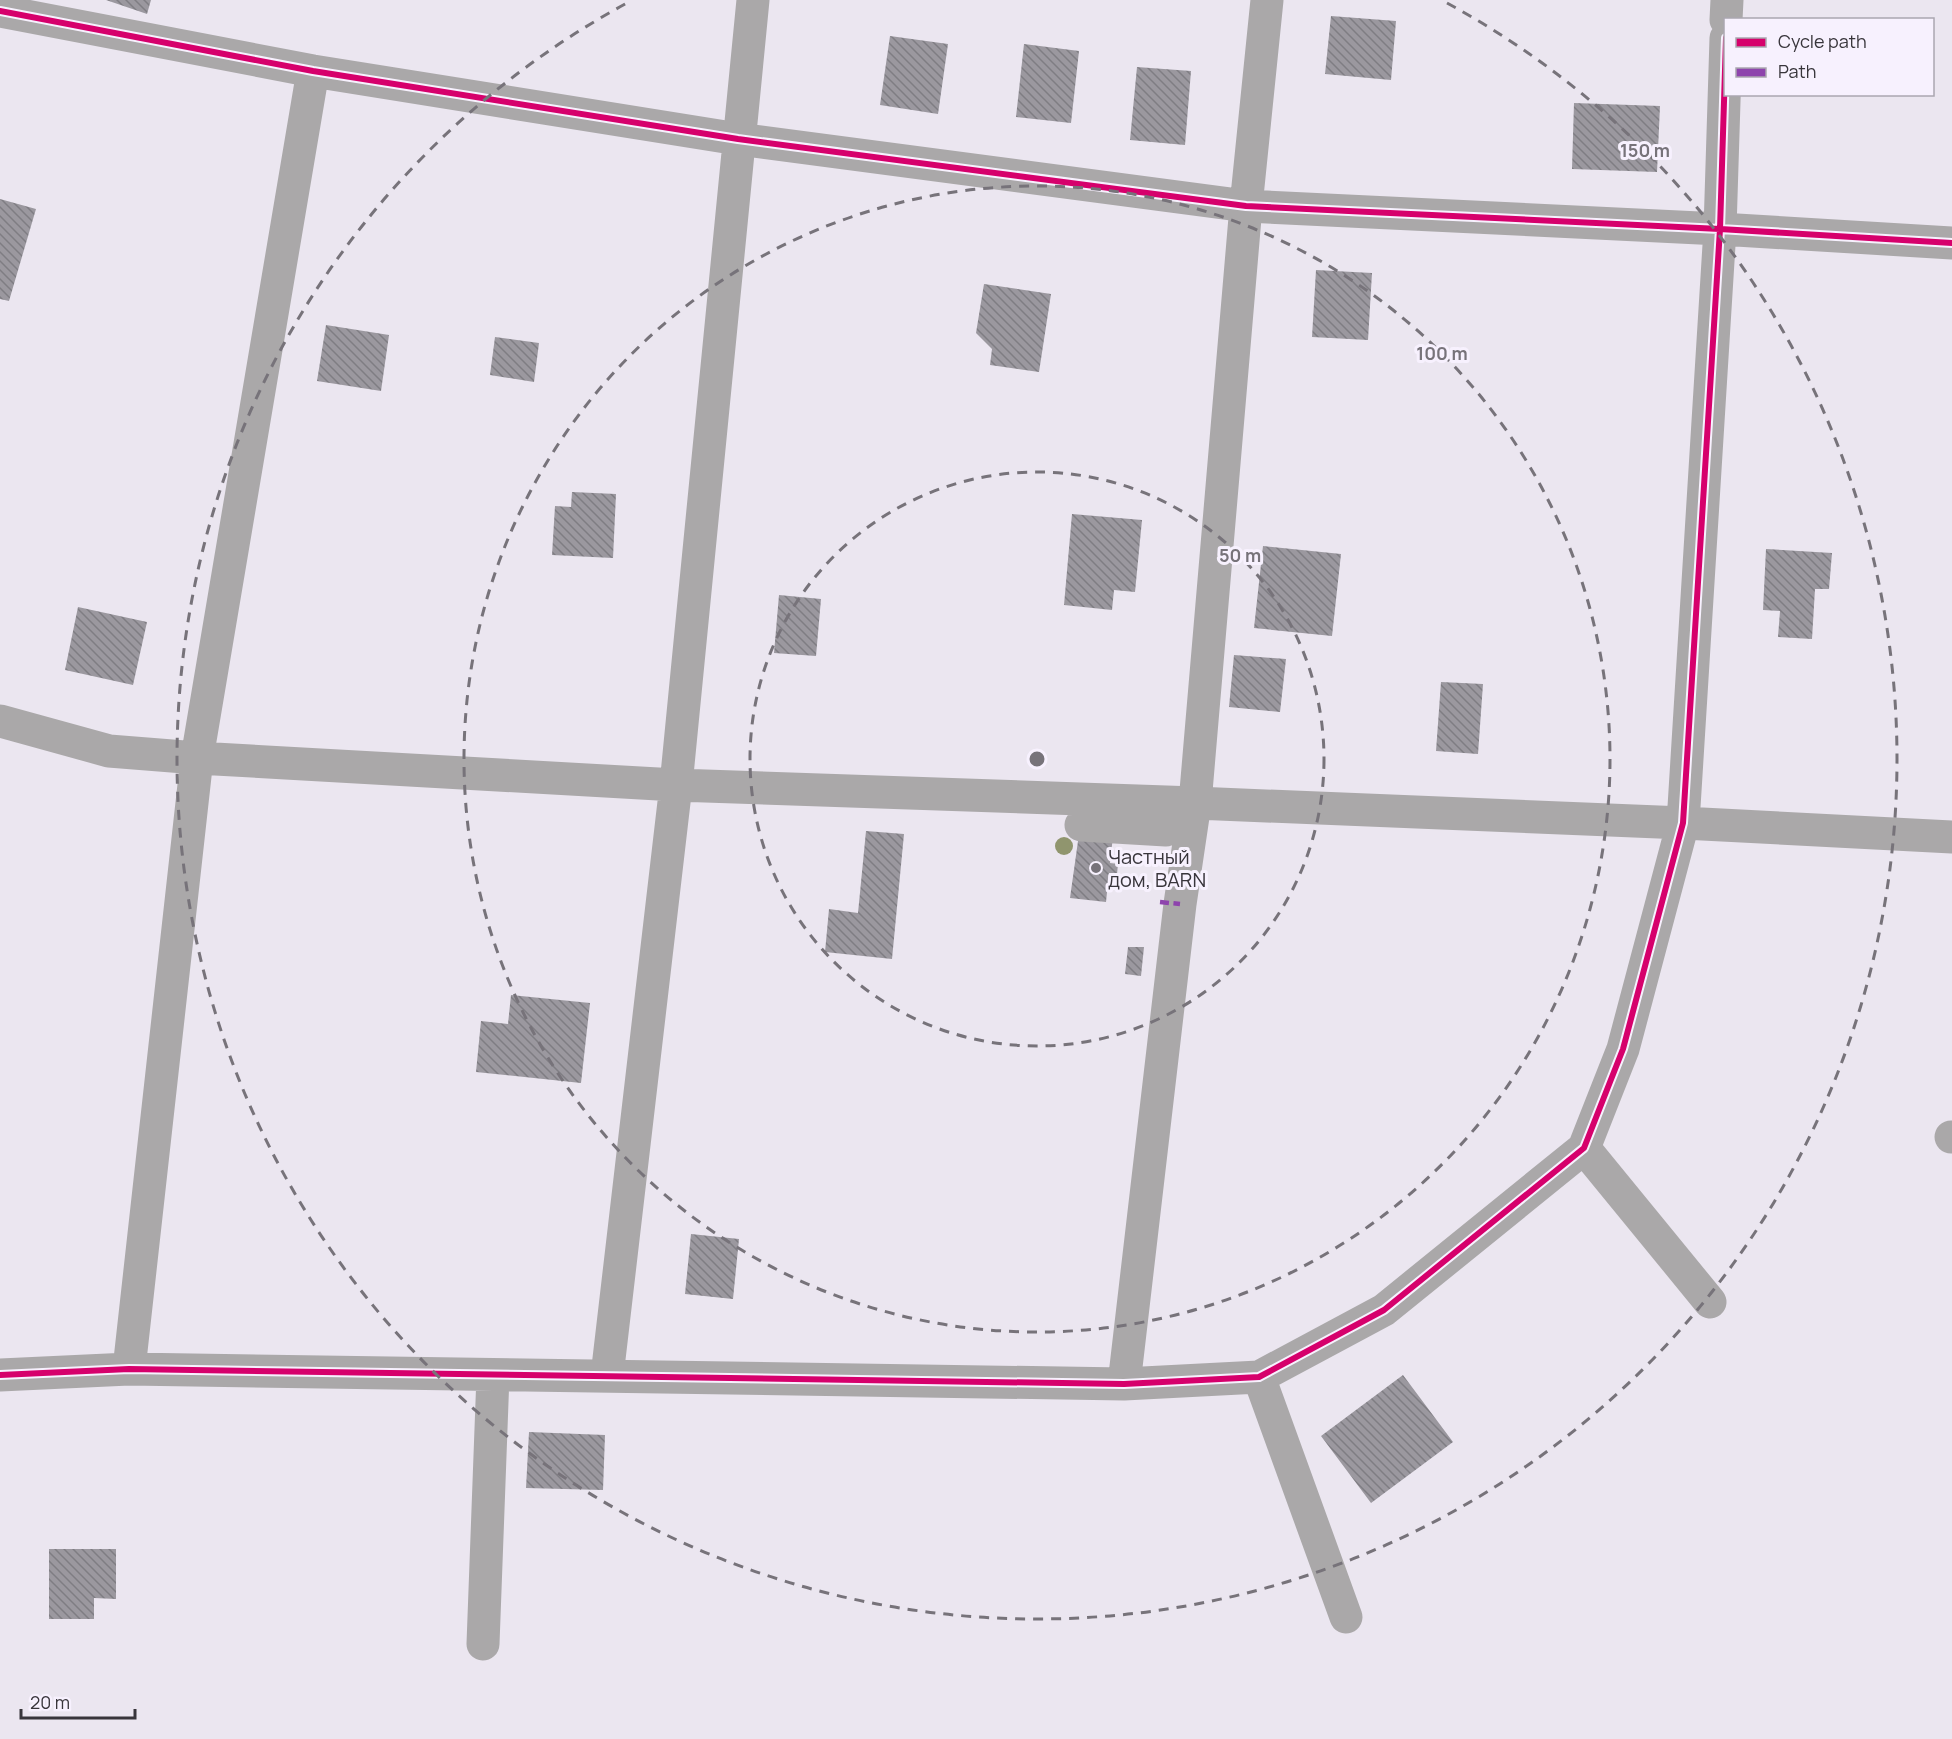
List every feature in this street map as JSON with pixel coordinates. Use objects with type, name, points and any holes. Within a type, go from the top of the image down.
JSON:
[{"type":"street","points":[[607,1376],[676,785],[753,0]]},
{"type":"street","points":[[1124,1384],[1180,904],[1195,803],[1246,206],[1268,0]]},
{"type":"street","points":[[1726,18],[1727,0]]},
{"type":"street","points":[[0,11],[313,71],[738,139],[1246,206],[1720,229],[1952,243]]},
{"type":"street","points":[[129,1369],[197,758],[313,71]]},
{"type":"street","points":[[0,1379],[129,1369],[1124,1384],[1258,1377],[1384,1310],[1584,1148],[1623,1049],[1683,823],[1720,229],[1724,76]]},
{"type":"street","points":[[0,721],[109,751],[197,758],[676,785],[1195,803],[1683,823],[1952,837]]},
{"type":"street","points":[[1081,825],[1166,830],[1195,803]]},
{"type":"street","points":[[1584,1148],[1710,1302]]},
{"type":"street","points":[[483,1644],[493,1375]]},
{"type":"street","points":[[1258,1377],[1346,1617]]},
{"type":"building","points":[[106,0],[151,0],[147,14]]},
{"type":"building","points":[[1331,16],[1396,21],[1391,80],[1325,74]]},
{"type":"building","points":[[890,36],[948,44],[938,114],[880,105]]},
{"type":"building","points":[[1024,44],[1079,51],[1071,123],[1016,117]]},
{"type":"building","points":[[1137,67],[1191,71],[1185,145],[1130,140]]},
{"type":"building","points":[[1574,103],[1660,106],[1657,172],[1572,169]]},
{"type":"building","points":[[0,199],[36,209],[9,301],[0,299]]},
{"type":"building","points":[[1316,270],[1372,273],[1368,340],[1312,337]]},
{"type":"building","points":[[984,284],[1051,294],[1039,372],[990,365],[992,349],[976,333]]},
{"type":"building","points":[[326,325],[389,335],[381,391],[317,381]]},
{"type":"building","points":[[495,337],[539,343],[534,382],[490,375]]},
{"type":"building","points":[[572,492],[616,494],[613,558],[552,555],[555,506],[571,507]]},
{"type":"building","points":[[1072,514],[1142,520],[1135,592],[1114,590],[1112,610],[1064,605]]},
{"type":"building","points":[[1263,546],[1341,554],[1332,636],[1254,628]]},
{"type":"building","points":[[1766,549],[1832,553],[1829,589],[1815,589],[1812,639],[1778,637],[1780,611],[1763,610]]},
{"type":"building","points":[[779,595],[821,599],[816,656],[774,653]]},
{"type":"building","points":[[78,607],[147,622],[133,685],[65,670]]},
{"type":"building","points":[[1234,655],[1286,659],[1280,712],[1229,707]]},
{"type":"building","points":[[1441,682],[1483,684],[1478,754],[1436,751]]},
{"type":"building","points":[[866,831],[904,834],[892,959],[825,952],[829,909],[858,913]]},
{"type":"building","name":"Частный дом, BARN","points":[[1079,834],[1113,836],[1110,863],[1118,864],[1117,874],[1109,873],[1106,902],[1070,898]]},
{"type":"building","points":[[1128,947],[1144,947],[1141,976],[1125,974]]},
{"type":"building","points":[[511,995],[590,1003],[581,1083],[476,1072],[481,1021],[508,1024]]},
{"type":"building","points":[[691,1234],[739,1239],[733,1299],[685,1294]]},
{"type":"building","points":[[1403,1375],[1453,1442],[1371,1503],[1321,1436]]},
{"type":"building","points":[[529,1432],[605,1435],[603,1490],[526,1488]]},
{"type":"building","points":[[49,1549],[116,1549],[116,1599],[94,1598],[94,1619],[49,1619]]},
{"type":"marked path","points":[[1160,902],[1180,904]]},
{"type":"cycle path","points":[[0,11],[313,71],[738,139],[1246,206],[1720,229],[1952,243]]},
{"type":"cycle path","points":[[0,1375],[129,1369],[1124,1384],[1259,1377],[1384,1310],[1584,1148],[1623,1049],[1683,823],[1720,229],[1724,96]]},
{"type":"place","name":"Частный дом, BARN","points":[[1096,868]]}]
